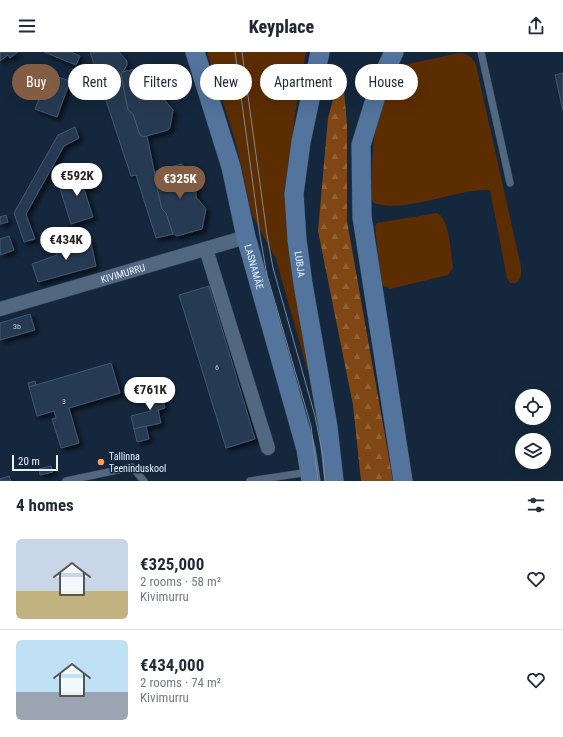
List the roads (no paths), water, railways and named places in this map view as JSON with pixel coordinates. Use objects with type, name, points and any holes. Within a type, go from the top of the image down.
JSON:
[{"type":"street","name":"LASNAMÄE","points":[[196,52],[231,167],[246,237],[311,476]]},
{"type":"street","name":"LUBJA","points":[[320,52],[301,142],[294,194],[297,240],[303,284],[317,358],[330,444]]},
{"type":"street","points":[[394,52],[381,80],[361,145],[362,217],[403,481]]},
{"type":"street","name":"KIVIMURRU","points":[[0,309],[246,237]]},
{"type":"street","points":[[206,249],[268,448]]},
{"type":"street","points":[[311,476],[330,444]]},
{"type":"street","points":[[330,444],[334,481]]},
{"type":"lane","points":[[481,52],[510,182]]},
{"type":"lane","points":[[66,481],[132,467],[144,481]]},
{"type":"lane","points":[[250,481],[311,476]]},
{"type":"tram line","points":[[235,52],[260,236],[267,275],[311,426],[318,481]]},
{"type":"tram line","points":[[242,52],[267,235],[273,268],[315,416],[323,456],[325,481]]},
{"type":"place","name":"Tallinna Teeninduskool","points":[[101,462]]}]
